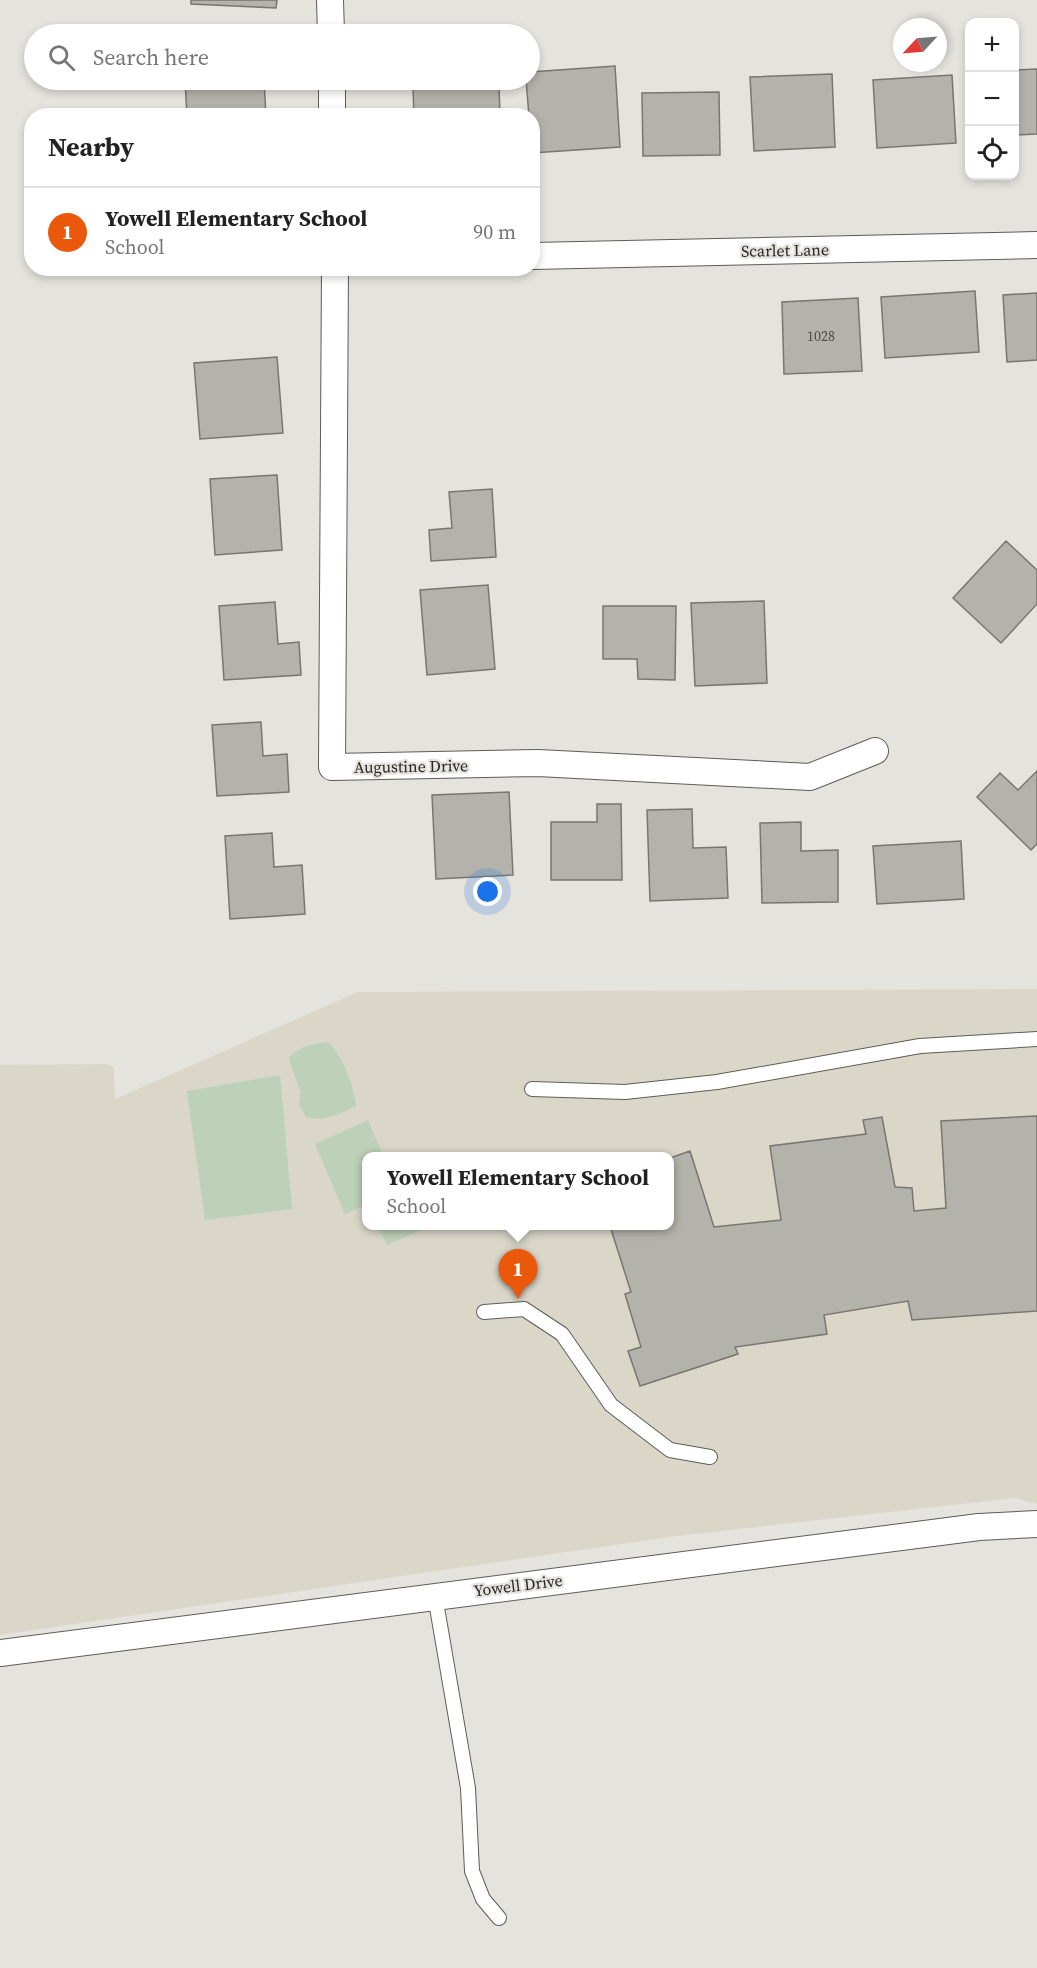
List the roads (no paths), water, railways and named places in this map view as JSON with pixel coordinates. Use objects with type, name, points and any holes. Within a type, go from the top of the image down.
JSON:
[{"type":"street","points":[[330,0],[331,24]]},
{"type":"street","points":[[332,90],[332,108]]},
{"type":"street","name":"Scarlet Lane","points":[[540,256],[1037,245]]},
{"type":"street","name":"Augustine Drive","points":[[335,276],[332,767],[538,764],[810,777],[875,751]]},
{"type":"street","name":"Yowell Drive","points":[[0,1653],[979,1527],[1037,1524]]},
{"type":"lane","points":[[532,1089],[625,1092],[717,1082],[920,1046],[1037,1039]]},
{"type":"lane","points":[[484,1312],[524,1309],[561,1334],[611,1404],[670,1449],[710,1457]]},
{"type":"lane","points":[[435,1596],[468,1788],[472,1871],[483,1899],[499,1918]]},
{"type":"place","name":"Yowell Elementary School","points":[[518,1299]]}]
